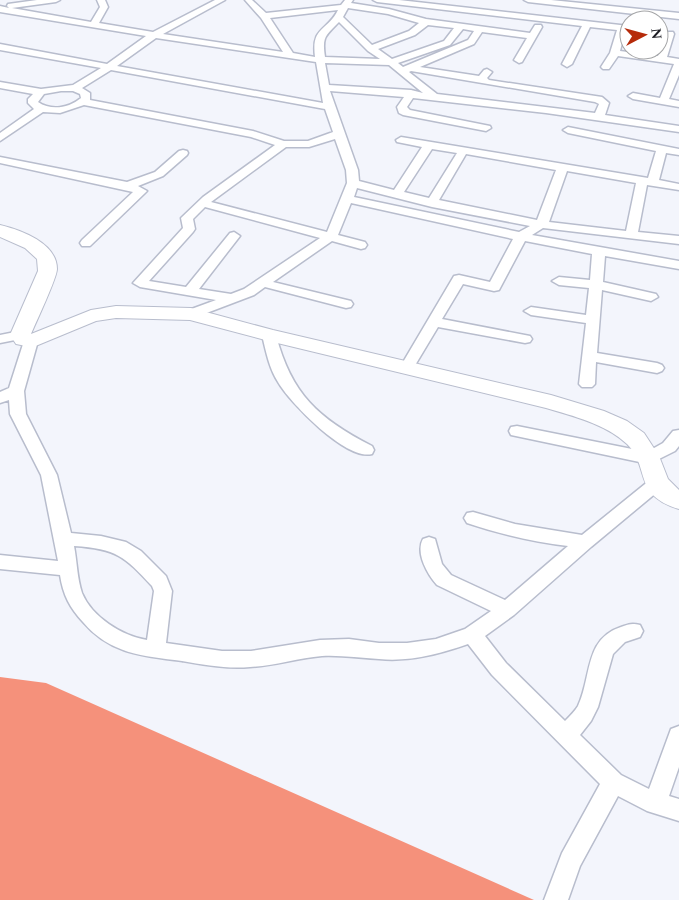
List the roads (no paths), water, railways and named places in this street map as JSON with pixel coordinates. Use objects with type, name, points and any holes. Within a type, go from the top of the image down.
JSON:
[{"type":"street","points":[[0,8],[56,0]]},
{"type":"street","points":[[94,24],[104,7],[101,0]]},
{"type":"street","points":[[377,0],[619,28]]},
{"type":"street","points":[[534,0],[614,4],[679,16]]},
{"type":"street","points":[[75,88],[109,68],[154,35],[223,1]]},
{"type":"street","points":[[246,1],[264,16],[291,57]]},
{"type":"street","points":[[519,60],[534,36],[549,2]]},
{"type":"street","points":[[264,16],[345,7],[389,12],[426,22],[534,36]]},
{"type":"street","points":[[345,7],[370,49],[400,67],[433,96]]},
{"type":"street","points":[[192,314],[249,292],[331,236],[353,183],[352,170],[338,134],[324,88],[318,43],[322,35],[345,7]]},
{"type":"street","points":[[0,8],[291,57],[485,76],[598,99],[604,103],[599,116]]},
{"type":"street","points":[[370,49],[412,33],[426,22]]},
{"type":"street","points":[[567,64],[587,24]]},
{"type":"street","points":[[400,67],[447,43],[460,27]]},
{"type":"street","points":[[400,67],[467,44],[473,40],[480,29]]},
{"type":"street","points":[[606,67],[619,42]]},
{"type":"street","points":[[0,47],[329,107]]},
{"type":"street","points":[[614,53],[619,54]]},
{"type":"street","points":[[661,60],[679,63],[663,102]]},
{"type":"street","points":[[0,85],[41,92]]},
{"type":"street","points":[[82,102],[86,96],[81,90],[75,88],[54,88],[41,92],[33,99],[33,103],[42,108],[60,109],[82,102],[253,134],[283,144],[309,144],[338,134]]},
{"type":"street","points":[[324,88],[411,93],[599,116],[679,129]]},
{"type":"street","points":[[411,93],[402,107],[403,111],[407,113],[486,128]]},
{"type":"street","points":[[633,96],[679,104]]},
{"type":"street","points":[[0,138],[42,108]]},
{"type":"street","points":[[568,130],[679,152]]},
{"type":"street","points":[[401,140],[679,187]]},
{"type":"street","points":[[234,299],[140,283],[189,229],[187,218],[202,204],[283,144]]},
{"type":"street","points":[[397,194],[429,145]]},
{"type":"street","points":[[631,235],[647,182],[662,148]]},
{"type":"street","points":[[432,203],[463,151]]},
{"type":"street","points":[[128,186],[159,174],[183,153]]},
{"type":"street","points":[[0,160],[138,188],[141,191],[86,243]]},
{"type":"street","points":[[406,369],[459,279],[494,287],[521,236],[542,224],[563,167]]},
{"type":"street","points":[[353,183],[432,203],[542,224],[679,240]]},
{"type":"street","points":[[347,199],[606,253],[679,265]]},
{"type":"street","points":[[202,204],[360,244]]},
{"type":"street","points":[[0,230],[32,244],[46,258],[48,271],[17,338],[8,394],[48,475],[64,539],[72,591],[78,604],[100,629],[119,640],[155,650],[214,658],[251,659],[320,648],[407,651],[436,647],[472,636],[508,610],[585,542],[656,484]]},
{"type":"street","points":[[587,384],[596,285],[614,233]]},
{"type":"street","points":[[189,292],[234,236]]},
{"type":"street","points":[[560,281],[596,285],[651,297]]},
{"type":"street","points":[[263,283],[346,304]]},
{"type":"street","points":[[531,311],[593,320]]},
{"type":"street","points":[[17,338],[91,316],[139,312],[192,314],[406,369],[551,402],[589,414],[617,426],[636,438],[649,458],[656,484],[672,498],[679,500]]},
{"type":"street","points":[[434,322],[525,339]]},
{"type":"street","points":[[269,335],[286,384],[298,399],[349,442],[366,450]]},
{"type":"street","points":[[589,356],[657,368]]},
{"type":"street","points":[[517,431],[649,458],[668,447],[679,435]]},
{"type":"street","points":[[473,518],[502,529],[528,535],[585,542]]},
{"type":"street","points":[[64,539],[93,541],[121,547],[135,556],[147,570],[158,578],[162,583],[163,591],[155,650]]},
{"type":"street","points":[[428,544],[432,564],[444,580],[508,610]]},
{"type":"street","points":[[0,562],[68,569]]},
{"type":"street","points":[[566,734],[588,708],[593,683],[604,652],[618,636],[633,631]]},
{"type":"street","points":[[472,636],[499,669],[613,782],[655,803],[679,810]]},
{"type":"street","points":[[655,803],[679,736]]},
{"type":"street","points":[[556,900],[570,860],[613,782]]}]
